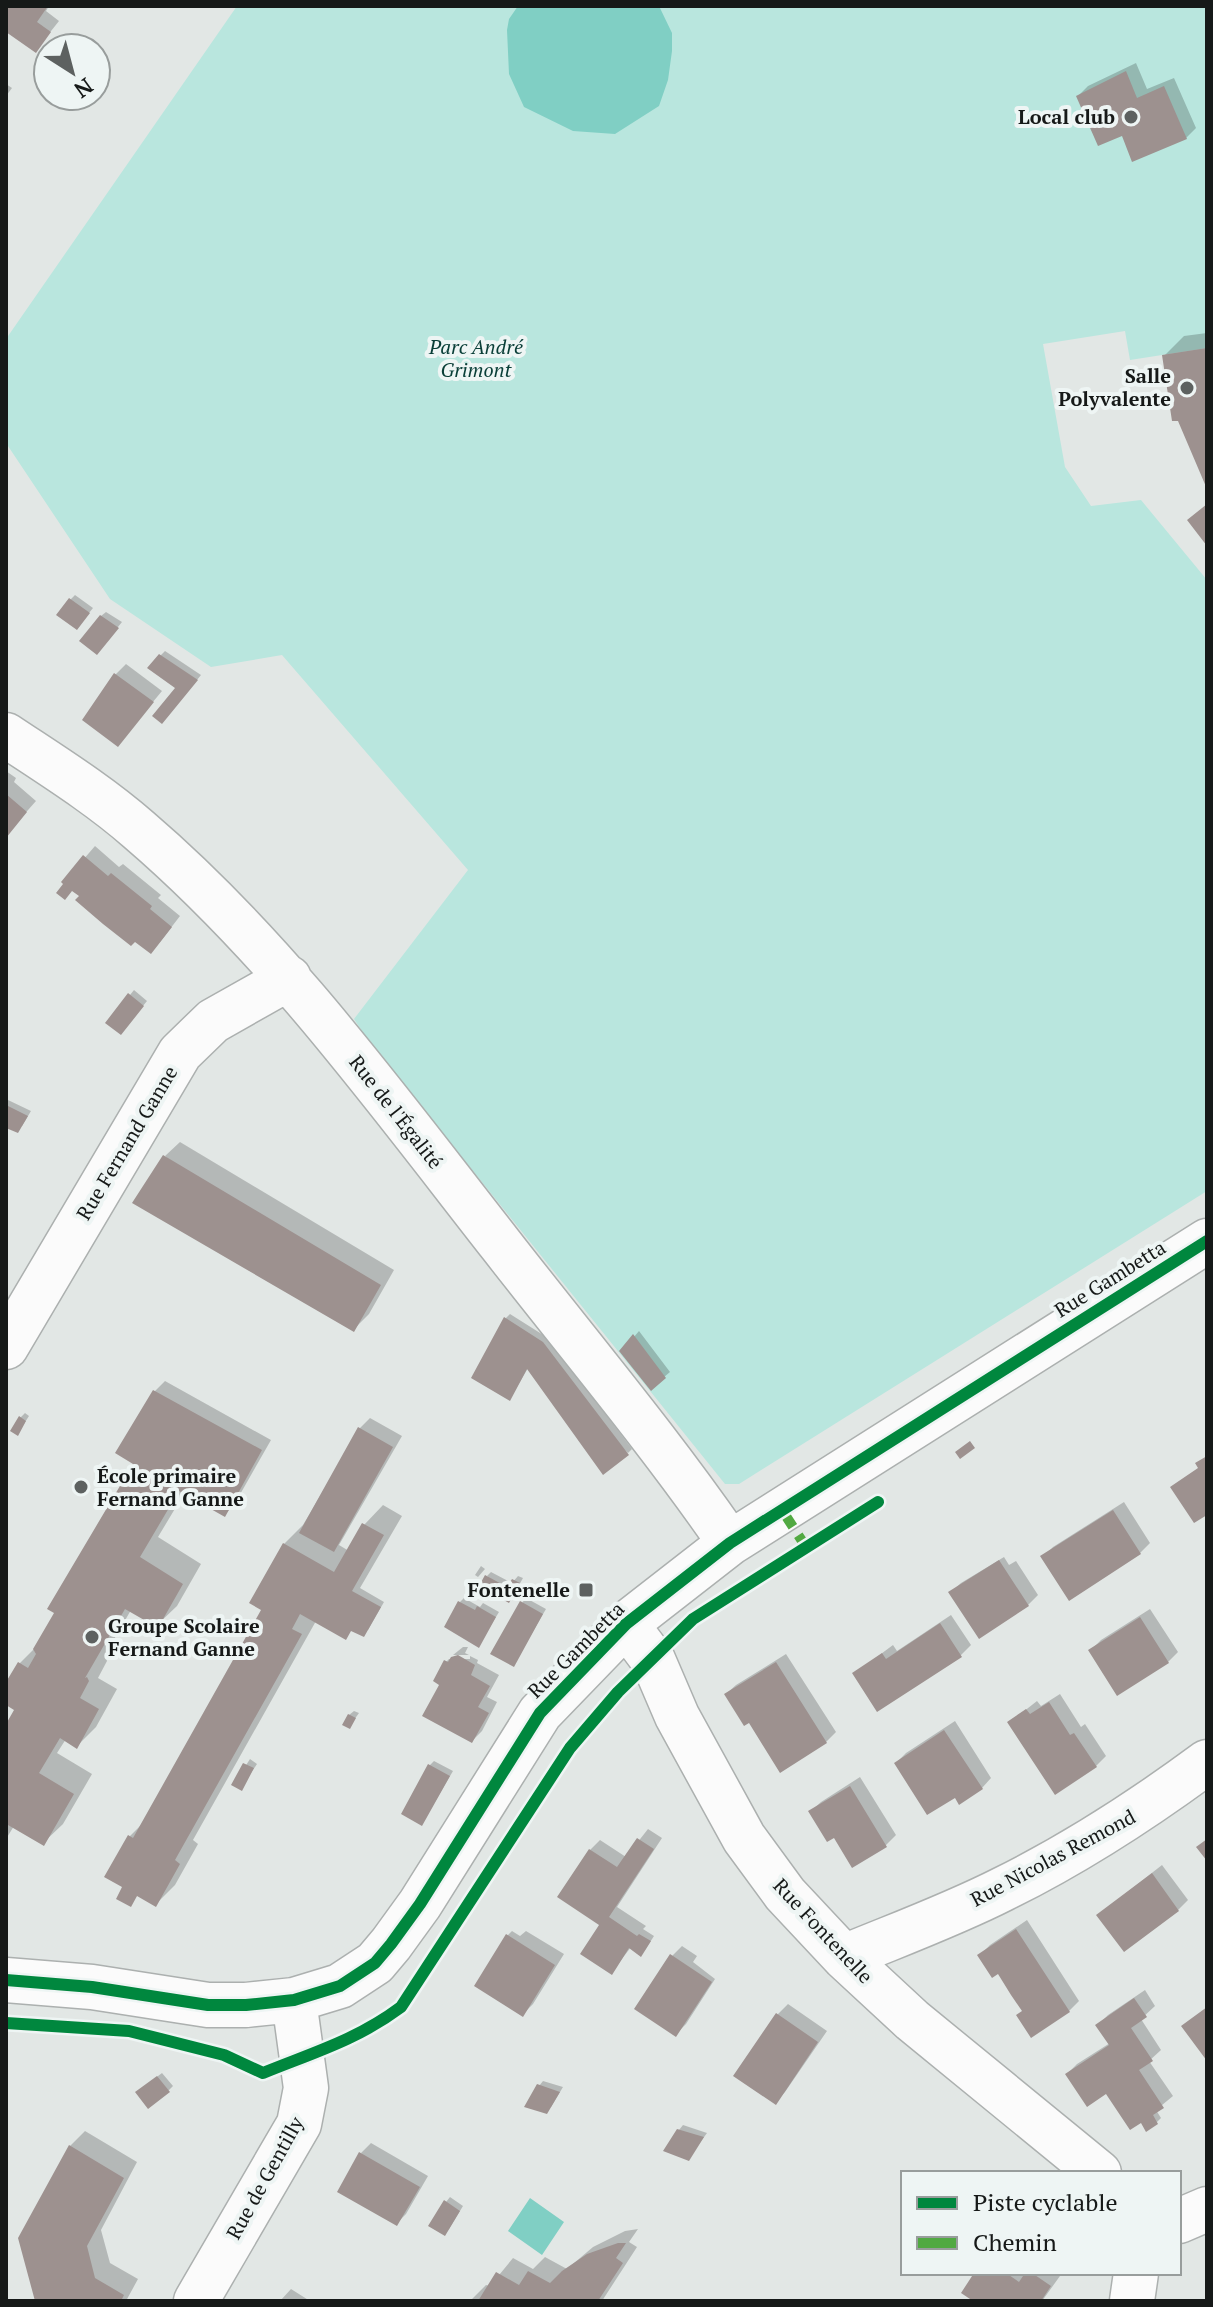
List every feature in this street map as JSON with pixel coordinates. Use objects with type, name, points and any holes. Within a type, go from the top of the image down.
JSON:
[{"type":"street","name":"Rue de l'Égalité","points":[[6,735],[139,829],[289,978],[730,1543]]},
{"type":"street","name":"Rue Fernand Ganne","points":[[6,1347],[180,1053],[213,1021],[289,978]]},
{"type":"street","name":"Rue Gambetta","points":[[6,1980],[92,1987],[208,2005],[294,2000],[340,1986],[375,1963],[391,1944],[420,1904],[540,1713],[626,1624],[730,1543],[1207,1241]]},
{"type":"street","name":"Rue Fontenelle","points":[[626,1624],[653,1660],[677,1716],[744,1838],[785,1894],[844,1957],[912,2020],[1097,2171]]},
{"type":"street","name":"Rue Nicolas Remond","points":[[844,1957],[1001,1891],[1145,1808],[1207,1762]]},
{"type":"street","name":"Rue de Gentilly","points":[[196,2301],[299,2124],[306,2088],[294,2000]]},
{"type":"street","points":[[1181,2220],[1207,2209]]},
{"type":"street","points":[[1132,2301],[1136,2275]]},
{"type":"green space","name":"Parc André Grimont","points":[[237,6],[1207,6],[1207,348],[1130,360],[1125,331],[1043,344],[1065,467],[1091,506],[1141,500],[1207,580],[1207,1191],[739,1484],[725,1484],[369,1042],[354,1019],[468,870],[282,655],[211,667],[110,599],[6,443],[6,339]]},
{"type":"water","points":[[518,6],[659,6],[672,33],[672,51],[668,80],[659,106],[615,134],[573,131],[524,107],[509,74],[507,30],[509,19]]},
{"type":"water","points":[[530,2198],[564,2222],[542,2255],[508,2231]]},
{"type":"building","points":[[6,6],[48,6],[37,22],[51,32],[32,32],[32,50],[6,32]]},
{"type":"building","name":"Local club","points":[[1126,71],[1137,98],[1164,86],[1187,139],[1132,162],[1122,136],[1098,146],[1076,96]]},
{"type":"building","name":"Salle Polyvalente","points":[[1207,348],[1207,489],[1178,421],[1172,421],[1162,355]]},
{"type":"building","points":[[1207,504],[1207,546],[1187,520]]},
{"type":"building","points":[[69,598],[90,613],[77,630],[56,615]]},
{"type":"building","points":[[100,615],[119,628],[97,655],[79,641]]},
{"type":"building","points":[[159,654],[198,680],[162,724],[152,716],[175,688],[147,668]]},
{"type":"building","points":[[114,673],[154,702],[118,747],[82,720]]},
{"type":"building","points":[[6,794],[27,812],[6,838]]},
{"type":"building","points":[[83,855],[152,906],[150,909],[172,927],[151,954],[135,942],[131,946],[103,924],[75,900],[79,896],[72,891],[65,900],[56,893]]},
{"type":"building","points":[[128,993],[144,1006],[121,1035],[105,1023]]},
{"type":"building","points":[[6,1105],[28,1116],[18,1133],[6,1128]]},
{"type":"building","points":[[163,1155],[381,1285],[354,1332],[132,1203]]},
{"type":"building","points":[[504,1317],[543,1342],[629,1455],[603,1475],[527,1369],[510,1401],[471,1378]]},
{"type":"building","points":[[633,1334],[666,1378],[651,1391],[619,1351]]},
{"type":"building","points":[[153,1390],[262,1450],[225,1517],[179,1491],[140,1557],[183,1584],[158,1628],[125,1609],[85,1678],[89,1681],[80,1698],[99,1709],[77,1749],[60,1738],[39,1773],[74,1794],[44,1846],[8,1825],[6,1829],[6,1724],[14,1710],[6,1705],[6,1682],[18,1662],[28,1668],[36,1654],[33,1649],[54,1613],[47,1609],[133,1464],[115,1453]]},
{"type":"building","points":[[19,1416],[26,1421],[18,1436],[10,1431]]},
{"type":"building","points":[[358,1427],[393,1447],[334,1552],[299,1533]]},
{"type":"building","points":[[970,1441],[975,1448],[960,1459],[955,1452]]},
{"type":"building","points":[[1207,1456],[1207,1515],[1194,1523],[1170,1487],[1198,1468],[1195,1463]]},
{"type":"building","points":[[1113,1510],[1141,1554],[1069,1601],[1040,1556]]},
{"type":"building","points":[[362,1523],[384,1535],[352,1591],[381,1607],[364,1637],[351,1631],[346,1640],[300,1614],[292,1629],[302,1634],[175,1860],[180,1864],[156,1907],[137,1896],[131,1907],[116,1899],[122,1887],[104,1877],[128,1835],[133,1838],[261,1610],[249,1603],[283,1543],[334,1572]]},
{"type":"building","points":[[999,1560],[1029,1606],[979,1639],[948,1592]]},
{"type":"building","points":[[485,1575],[507,1587],[512,1579],[520,1583],[509,1603],[479,1586]]},
{"type":"building","points":[[458,1601],[475,1610],[477,1606],[496,1617],[479,1648],[444,1627]]},
{"type":"building","points":[[520,1601],[543,1614],[514,1667],[490,1654]]},
{"type":"building","points":[[1140,1617],[1169,1663],[1117,1696],[1088,1650]]},
{"type":"building","points":[[940,1623],[962,1657],[877,1712],[852,1673],[882,1653],[886,1659]]},
{"type":"building","points":[[458,1655],[475,1665],[471,1675],[490,1686],[478,1707],[489,1713],[472,1743],[422,1716],[439,1685],[433,1681],[444,1660],[448,1662]]},
{"type":"building","points":[[776,1662],[827,1743],[780,1773],[749,1723],[744,1726],[724,1694]]},
{"type":"building","points":[[1049,1702],[1070,1735],[1074,1733],[1097,1767],[1055,1795],[1007,1722],[1026,1709],[1030,1714]]},
{"type":"building","points":[[348,1714],[356,1718],[350,1729],[342,1725]]},
{"type":"building","points":[[944,1730],[983,1789],[959,1805],[955,1798],[927,1815],[894,1763]]},
{"type":"building","points":[[243,1763],[254,1768],[242,1791],[231,1785]]},
{"type":"building","points":[[428,1764],[450,1776],[422,1826],[401,1814]]},
{"type":"building","points":[[850,1786],[887,1847],[852,1868],[834,1838],[827,1842],[808,1811]]},
{"type":"building","points":[[637,1838],[654,1849],[609,1917],[637,1936],[639,1934],[651,1941],[641,1957],[629,1948],[612,1975],[580,1954],[599,1925],[557,1897],[589,1849],[617,1867]]},
{"type":"building","points":[[1207,1839],[1207,1861],[1196,1847]]},
{"type":"building","points":[[1152,1873],[1179,1911],[1124,1952],[1096,1915]]},
{"type":"building","points":[[1016,1929],[1070,2012],[1031,2038],[1016,2015],[1022,2011],[998,1974],[992,1978],[977,1955]]},
{"type":"building","points":[[506,1934],[555,1965],[523,2017],[474,1986]]},
{"type":"building","points":[[670,1954],[712,1982],[676,2037],[634,2009]]},
{"type":"building","points":[[1134,1998],[1147,2017],[1131,2028],[1153,2061],[1139,2070],[1164,2108],[1153,2115],[1158,2124],[1146,2132],[1141,2123],[1130,2130],[1106,2094],[1087,2107],[1065,2074],[1109,2045],[1095,2025]]},
{"type":"building","points":[[1207,2007],[1207,2061],[1181,2026]]},
{"type":"building","points":[[776,2013],[818,2042],[776,2105],[733,2076]]},
{"type":"building","points":[[157,2076],[170,2092],[148,2109],[135,2092]]},
{"type":"building","points":[[537,2084],[560,2092],[547,2114],[524,2107]]},
{"type":"building","points":[[677,2129],[704,2137],[689,2161],[663,2151]]},
{"type":"building","points":[[69,2145],[124,2178],[87,2246],[95,2278],[124,2295],[121,2301],[35,2301],[18,2238]]},
{"type":"building","points":[[359,2152],[420,2187],[397,2226],[337,2192]]},
{"type":"building","points":[[444,2200],[460,2211],[445,2236],[428,2226]]},
{"type":"building","points":[[626,2243],[616,2258],[623,2263],[598,2301],[478,2301],[496,2272],[519,2285],[528,2271],[550,2283],[587,2254]]},
{"type":"building","points":[[973,2275],[1009,2275],[1019,2282],[1024,2275],[1035,2275],[1051,2286],[1041,2301],[973,2301],[961,2293]]},
{"type":"marked path","points":[[782,1510],[806,1547]]},
{"type":"cycle path","points":[[6,1980],[92,1987],[208,2005],[294,2000],[340,1986],[375,1963],[391,1944],[420,1904],[540,1713],[626,1624],[730,1543],[1207,1241]]},
{"type":"cycle path","points":[[6,2023],[129,2031],[224,2055],[263,2073],[368,2028],[401,2007],[570,1748],[618,1692],[693,1619],[878,1502]]},
{"type":"place","name":"Local club","points":[[1131,117]]},
{"type":"place","name":"Salle Polyvalente","points":[[1187,388]]},
{"type":"place","name":"École primaire Fernand Ganne","points":[[81,1487]]},
{"type":"place","name":"Fontenelle","points":[[586,1590]]},
{"type":"place","name":"Groupe Scolaire Fernand Ganne","points":[[92,1637]]}]
